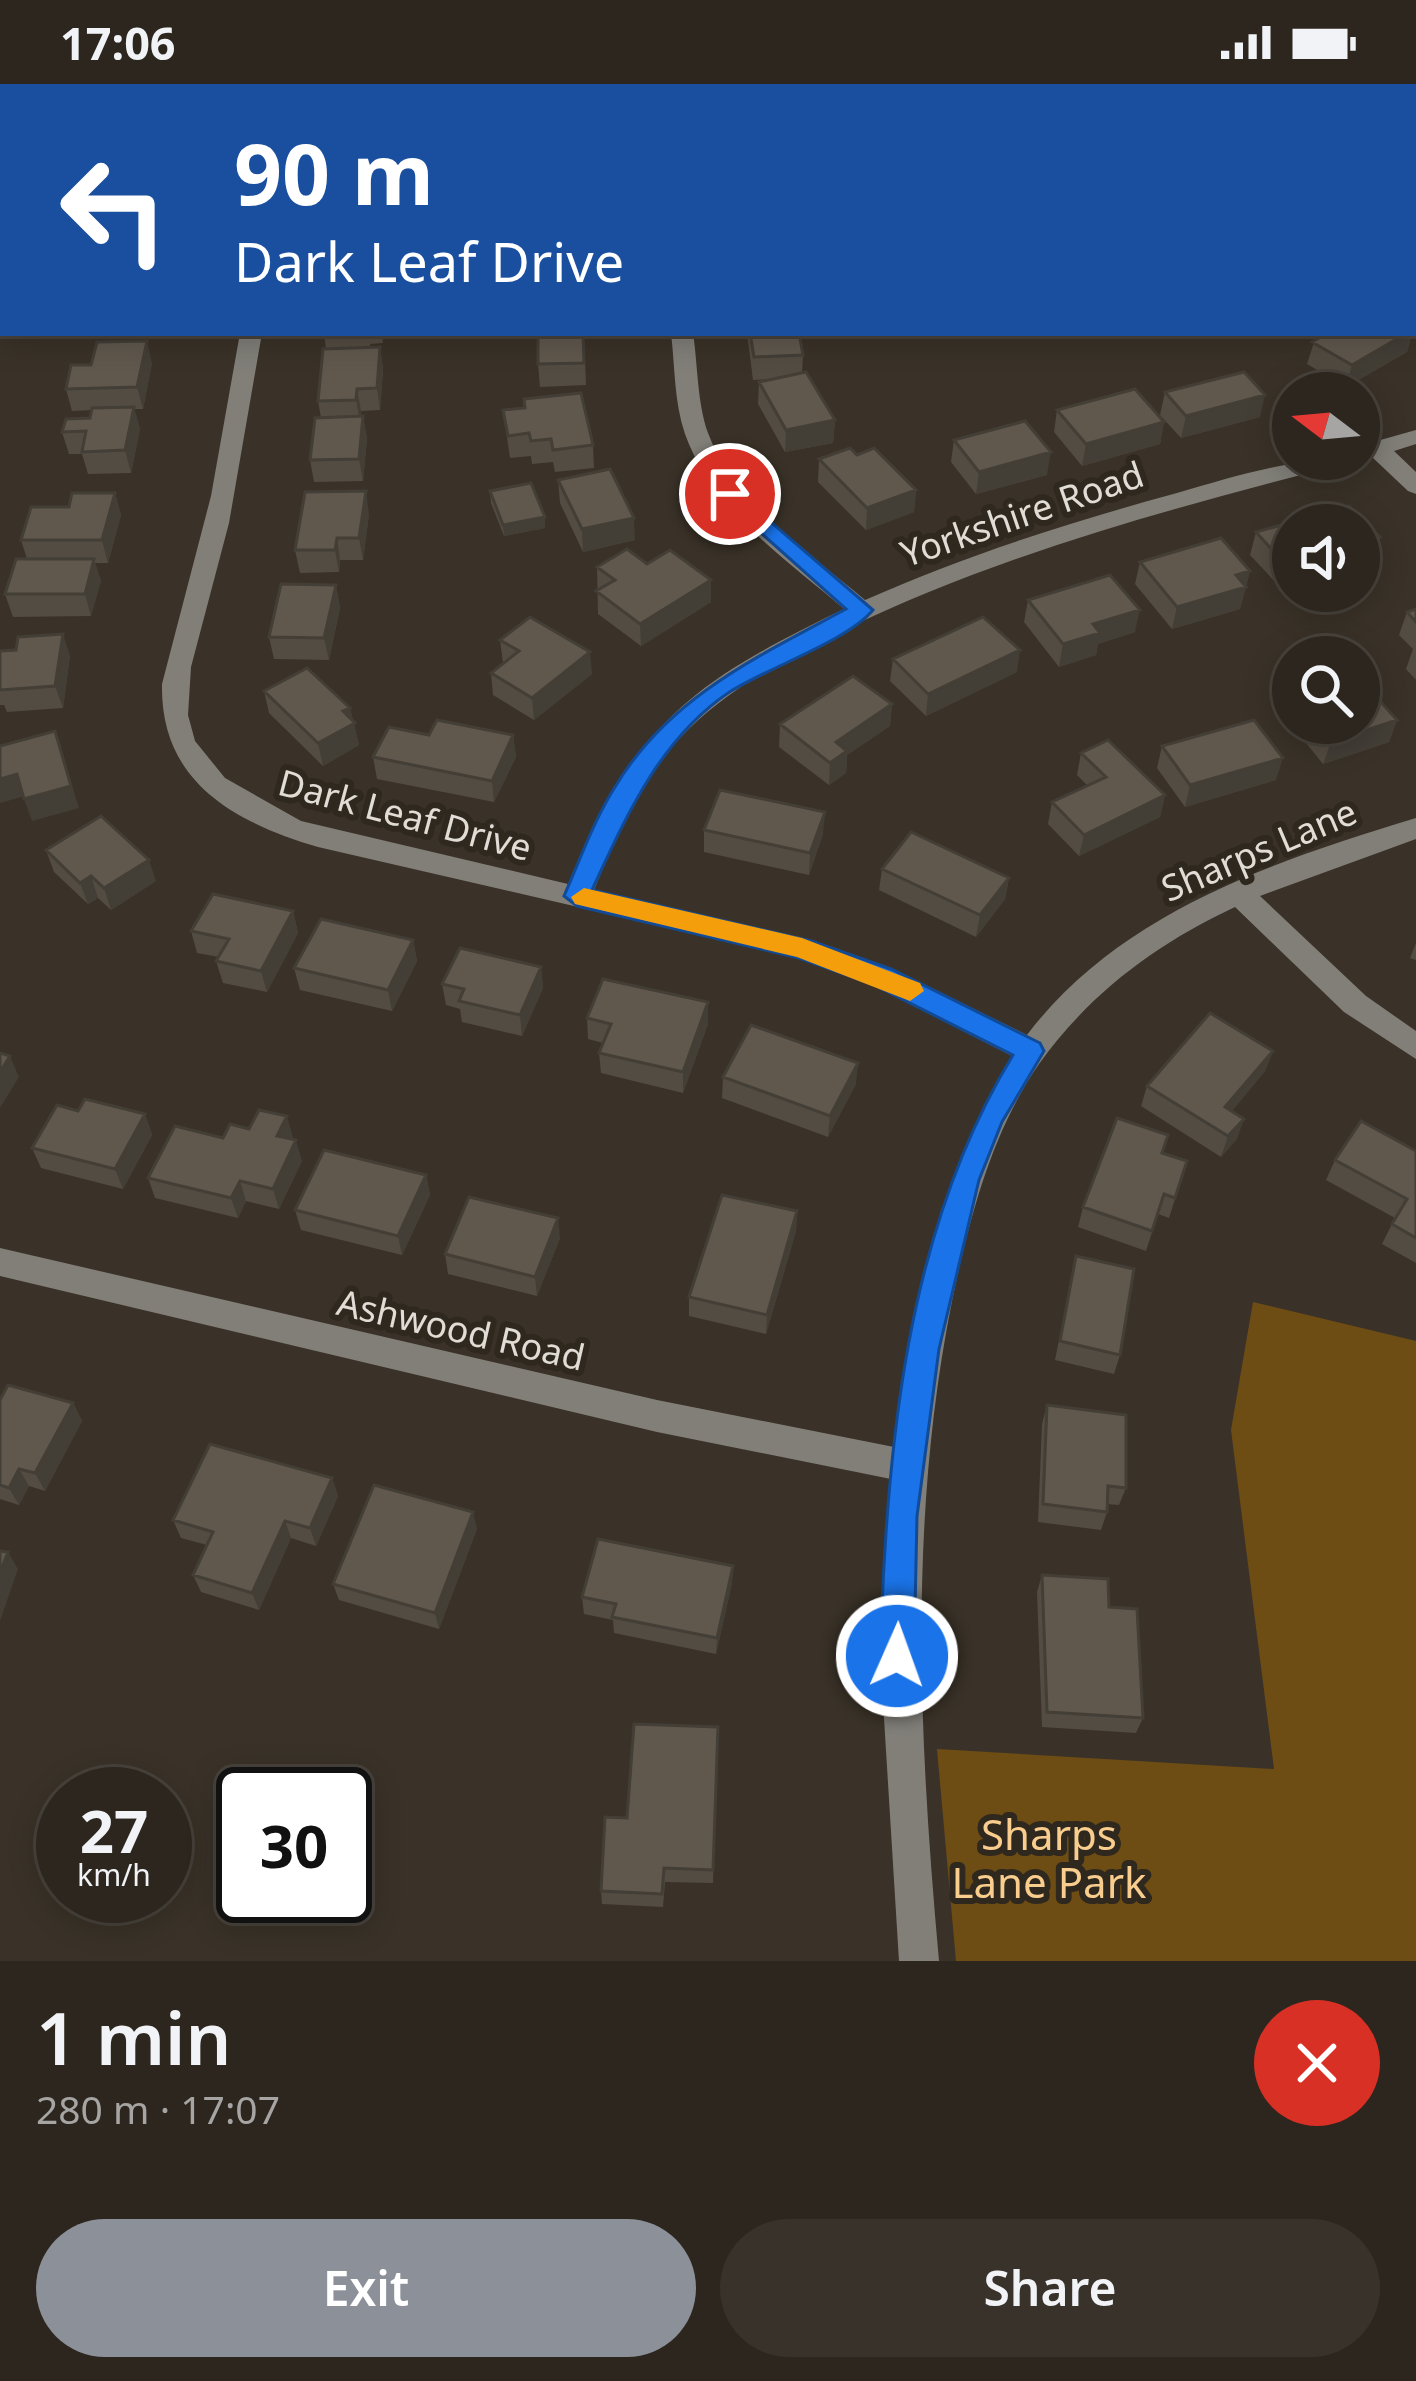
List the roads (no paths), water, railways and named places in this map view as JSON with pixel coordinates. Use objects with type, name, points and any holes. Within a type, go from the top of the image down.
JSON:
[{"type":"street","name":"Dark Leaf Drive","points":[[251,336],[241,409],[211,549],[174,685],[174,716],[186,750],[206,778],[236,804],[275,824],[802,948],[881,976],[1030,1051]]},
{"type":"street","points":[[682,336],[695,430],[708,463],[730,494],[861,610]]},
{"type":"street","points":[[1380,447],[1416,437]]},
{"type":"street","points":[[1380,459],[1416,486]]},
{"type":"street","name":"Yorkshire Road","points":[[577,896],[625,790],[683,718],[720,688],[861,610],[1036,540],[1272,476]]},
{"type":"street","name":"Sharps Lane","points":[[919,1961],[897,1656],[906,1466],[923,1349],[964,1180],[989,1118],[1030,1051],[1080,994],[1136,949],[1238,893],[1416,828]]},
{"type":"street","points":[[1238,893],[1355,1004],[1416,1047]]},
{"type":"street","name":"Ashwood Road","points":[[0,1262],[657,1416],[906,1466]]},
{"type":"park label","name":"Sharps Lane Park","points":[[1049,1859]]}]
